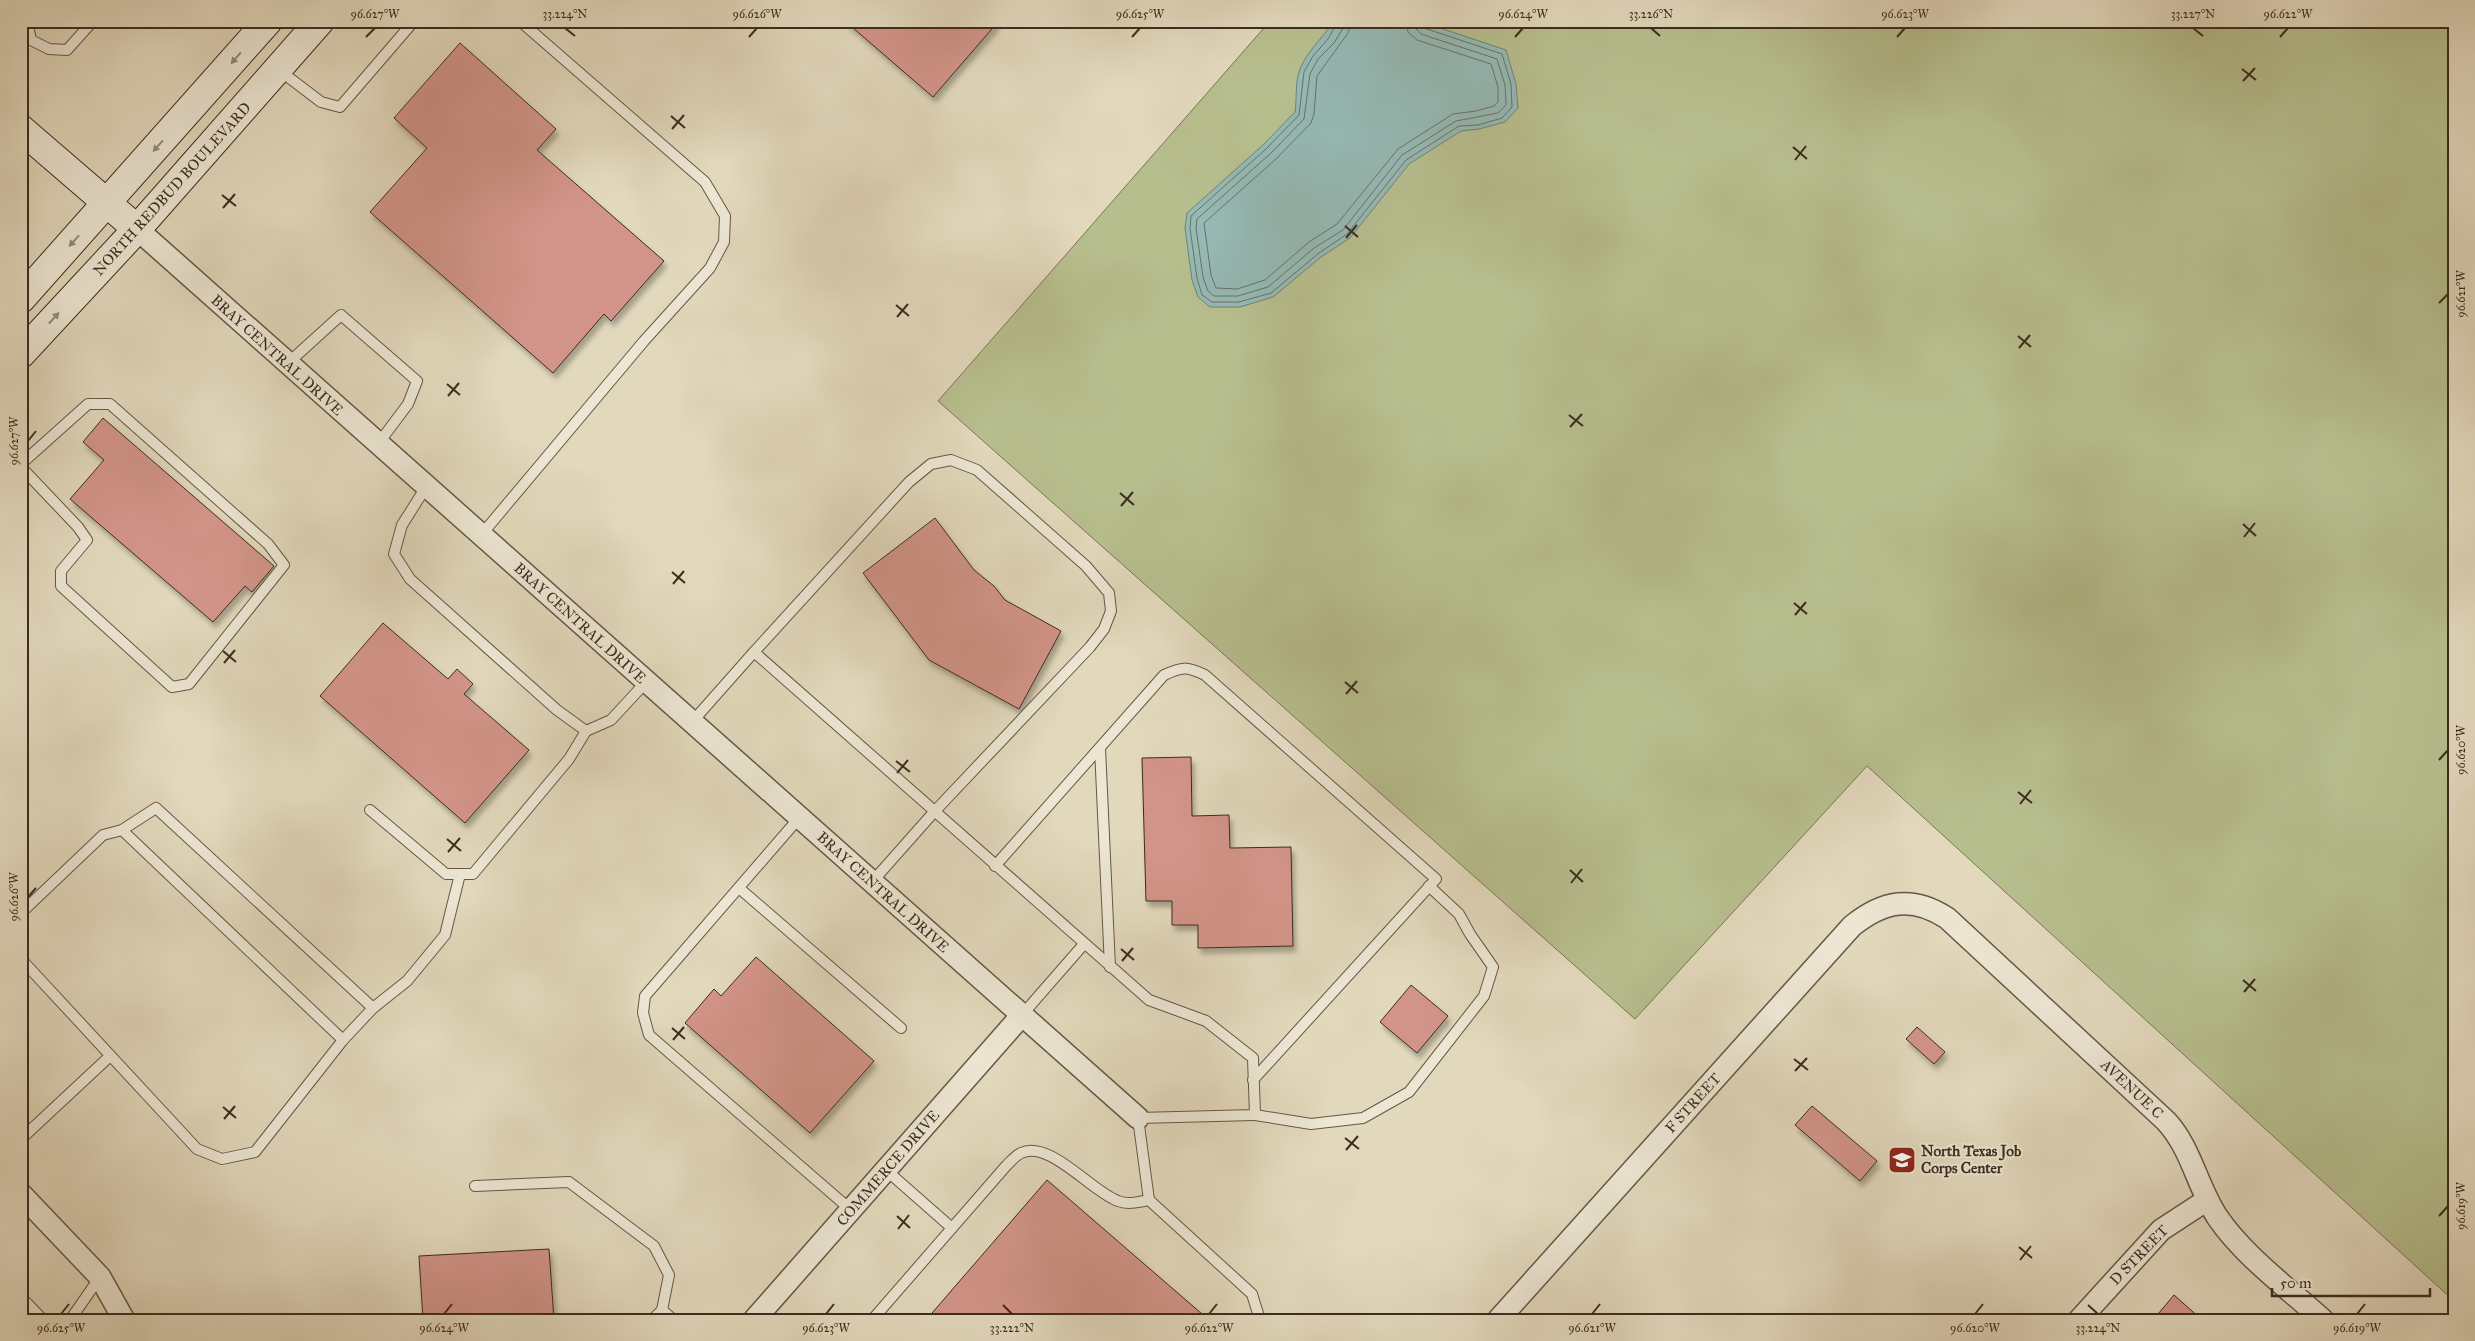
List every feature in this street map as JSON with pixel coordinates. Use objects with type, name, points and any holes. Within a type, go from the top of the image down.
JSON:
[{"type":"street","points":[[21,299],[268,21]]},
{"type":"street","name":"NORTH REDBUD BOULEVARD","points":[[21,354],[137,229],[320,21]]},
{"type":"street","name":"BRAY CENTRAL DRIVE","points":[[21,129],[482,534],[1138,1118]]},
{"type":"street","name":"AVENUE C","points":[[1899,904],[1910,903],[1922,906],[1947,918],[2166,1121],[2184,1143],[2207,1200],[2229,1232],[2323,1320]]},
{"type":"street","name":"F STREET","points":[[1498,1320],[1852,926],[1873,911],[1899,904]]},
{"type":"street","name":"COMMERCE DRIVE","points":[[754,1320],[1022,1015]]},
{"type":"street","points":[[21,1194],[100,1277],[124,1320]]},
{"type":"street","name":"D STREET","points":[[2080,1320],[2162,1230],[2207,1200]]},
{"type":"lane","points":[[27,21],[31,40],[49,49],[67,50],[93,21]]},
{"type":"lane","points":[[278,70],[320,102],[340,107],[414,21]]},
{"type":"lane","points":[[482,534],[644,341],[710,268],[724,242],[725,216],[705,182],[520,21]]},
{"type":"lane","points":[[287,364],[341,315],[417,381],[408,404],[378,444]]},
{"type":"lane","points":[[88,404],[110,404],[268,544],[284,565],[189,684],[172,687],[61,586],[62,571],[87,540],[78,527],[21,466],[88,404]]},
{"type":"lane","points":[[692,722],[909,482],[931,464],[951,460],[977,470],[1086,566],[1109,593],[1111,611],[1104,629],[1090,647],[934,812],[872,882]]},
{"type":"lane","points":[[426,486],[402,525],[394,554],[410,579],[557,710],[586,731]]},
{"type":"lane","points":[[754,652],[1149,1000],[1206,1021],[1252,1058],[1255,1115]]},
{"type":"lane","points":[[995,866],[1164,675],[1180,668],[1190,668],[1205,675],[1436,879],[1253,1080]]},
{"type":"lane","points":[[370,810],[446,874],[473,874],[569,759],[586,731],[611,720],[646,682]]},
{"type":"lane","points":[[1100,748],[1110,966]]},
{"type":"lane","points":[[21,914],[103,835],[122,830],[156,808],[373,1008]]},
{"type":"lane","points":[[799,818],[645,996],[643,1013],[650,1034],[851,1210]]},
{"type":"lane","points":[[122,830],[343,1040]]},
{"type":"lane","points":[[21,959],[109,1057],[197,1149],[222,1159],[255,1152],[343,1040],[373,1008],[406,980],[445,935],[460,874]]},
{"type":"lane","points":[[1260,1320],[1252,1294],[1149,1200],[1138,1118],[1255,1115],[1311,1124],[1363,1118],[1409,1092],[1484,996],[1493,967],[1470,934],[1459,914],[1429,886]]},
{"type":"lane","points":[[739,888],[901,1028]]},
{"type":"lane","points":[[1022,1015],[1084,944]]},
{"type":"lane","points":[[21,1140],[109,1057]]},
{"type":"lane","points":[[872,1320],[1006,1166],[1021,1153],[1038,1151],[1054,1157],[1107,1196],[1120,1202],[1149,1200]]},
{"type":"lane","points":[[886,1170],[952,1228]]},
{"type":"lane","points":[[475,1186],[569,1182],[654,1246],[669,1275],[662,1310],[652,1320]]},
{"type":"lane","points":[[70,1320],[100,1277]]},
{"type":"lane","points":[[21,1297],[43,1320]]},
{"type":"lane","points":[[662,1310],[674,1320]]},
{"type":"green space","points":[[1270,21],[2454,21],[2454,1301],[1867,766],[1635,1019],[938,401]]},
{"type":"water","points":[[1334,21],[1419,21],[1506,50],[1516,84],[1518,108],[1505,122],[1479,129],[1461,131],[1409,164],[1350,238],[1321,257],[1273,297],[1240,307],[1210,307],[1198,297],[1192,280],[1185,228],[1187,213],[1263,145],[1295,112],[1298,74],[1303,62]]},
{"type":"building","points":[[845,21],[995,21],[997,23],[933,97]]},
{"type":"building","points":[[460,43],[556,129],[537,150],[664,261],[611,321],[604,314],[553,373],[370,212],[427,148],[394,118]]},
{"type":"building","points":[[103,418],[274,566],[252,592],[245,586],[213,622],[70,499],[104,460],[83,442]]},
{"type":"building","points":[[935,518],[974,570],[994,586],[1005,600],[1061,631],[1019,709],[929,660],[863,573]]},
{"type":"building","points":[[383,623],[448,679],[457,669],[473,684],[464,694],[529,750],[465,823],[320,696]]},
{"type":"building","points":[[1191,757],[1192,816],[1229,815],[1230,848],[1291,847],[1293,946],[1198,948],[1198,925],[1172,925],[1172,901],[1146,901],[1142,758]]},
{"type":"building","points":[[756,957],[874,1061],[810,1133],[685,1023],[714,989],[721,996]]},
{"type":"building","points":[[1411,985],[1448,1016],[1417,1053],[1380,1022]]},
{"type":"building","points":[[1917,1027],[1945,1052],[1934,1064],[1906,1039]]},
{"type":"building","points":[[1812,1106],[1877,1161],[1860,1181],[1795,1125]]},
{"type":"building","points":[[1047,1180],[1209,1320],[926,1320]]},
{"type":"building","points":[[549,1249],[554,1320],[423,1320],[419,1256]]},
{"type":"building","points":[[2174,1295],[2202,1320],[2153,1320]]},
{"type":"place","name":"North Texas Job Corps Center","points":[[1902,1160]]}]
